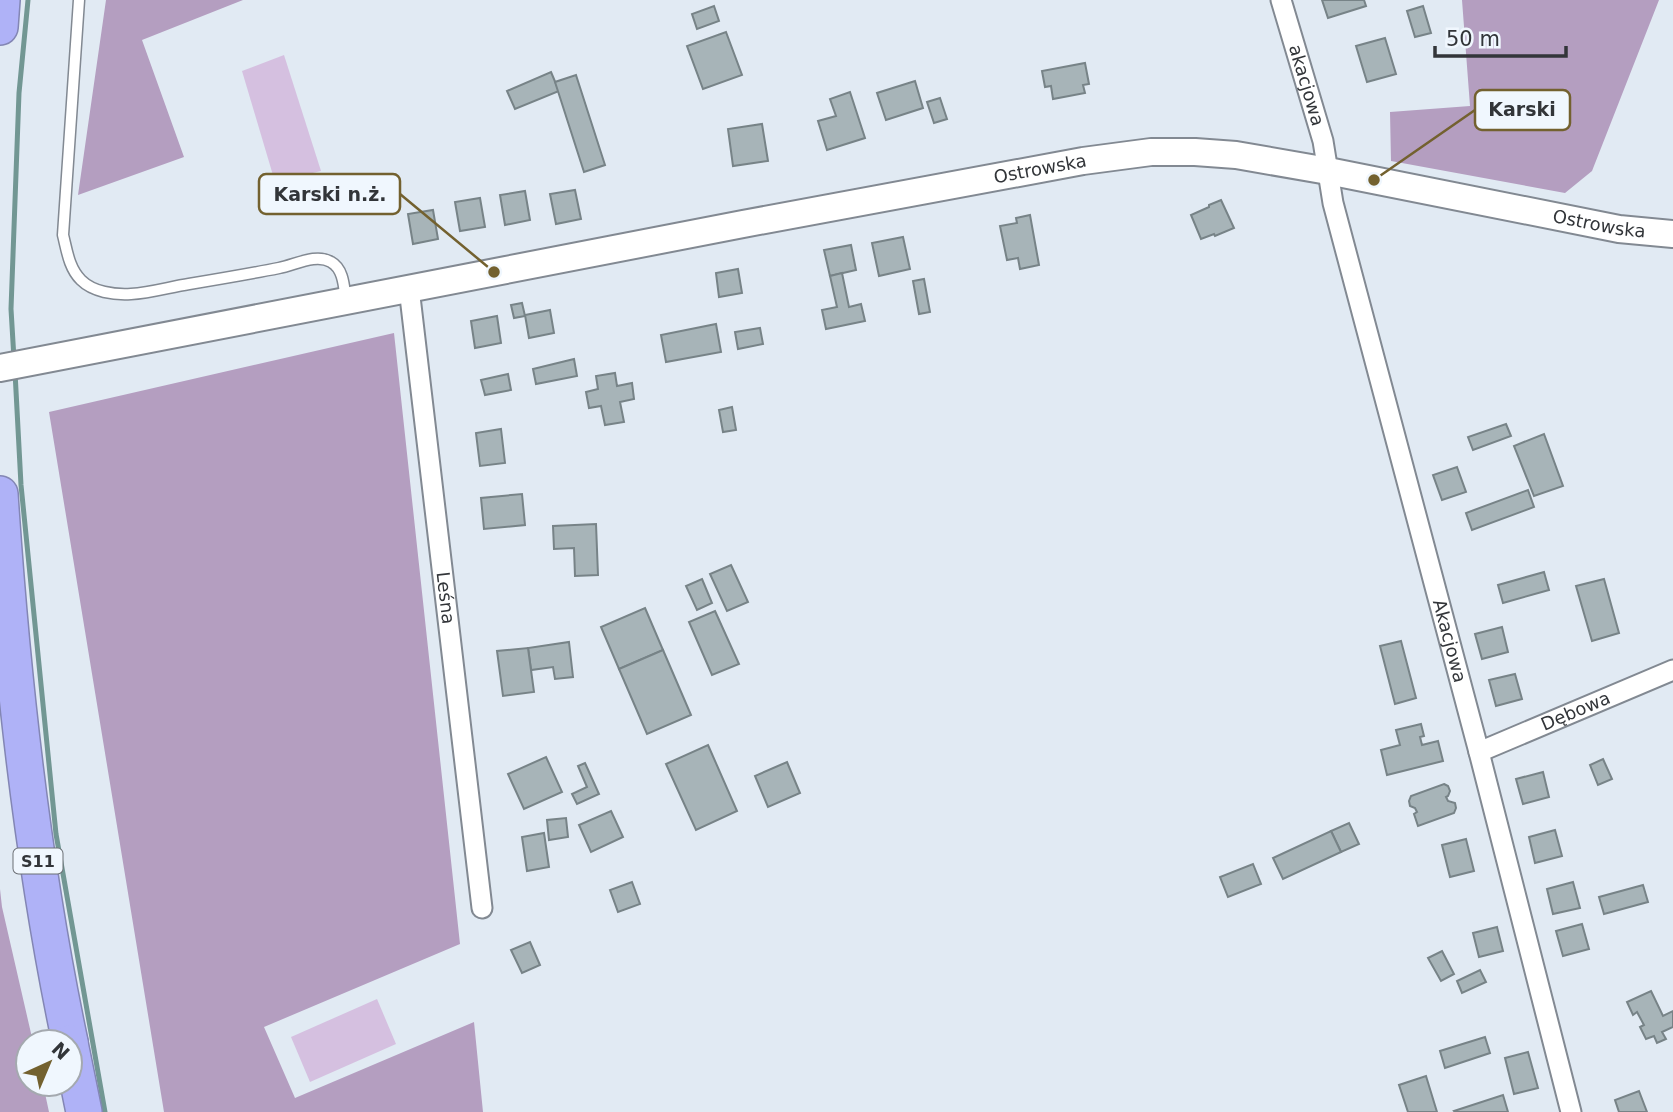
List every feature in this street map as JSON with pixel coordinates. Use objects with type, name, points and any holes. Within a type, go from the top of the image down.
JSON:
[{"type":"highway","points":[[0,27],[2,0]]},
{"type":"highway","name":"S11","points":[[0,494],[15,679],[32,820],[67,1028]]},
{"type":"street","name":"akacjowa","points":[[1281,0],[1323,141],[1328,171]]},
{"type":"street","name":"Ostrowska","points":[[0,368],[1069,163],[1151,152],[1236,155],[1619,229],[1673,234]]},
{"type":"street","name":"Akacjowa","points":[[1328,171],[1336,217],[1479,752],[1571,1112]]},
{"type":"street","name":"Leśna","points":[[409,288],[482,908]]},
{"type":"street","name":"Dębowa","points":[[1479,752],[1673,670]]},
{"type":"lane","points":[[79,0],[63,236],[73,270],[81,280],[104,292],[133,294],[323,259],[336,266],[341,273],[346,301]]},
{"type":"shaded area","points":[[106,0],[243,0],[142,40],[184,157],[78,195]]},
{"type":"shaded area","points":[[1462,0],[1659,0],[1592,171],[1565,193],[1391,161],[1390,112],[1470,106]]},
{"type":"shaded area","points":[[284,55],[321,171],[275,182],[242,71]]},
{"type":"shaded area","points":[[394,333],[460,944],[264,1027],[295,1098],[474,1022],[483,1112],[164,1112],[49,412]]},
{"type":"shaded area","points":[[0,889],[30,1028],[14,1028],[14,1098],[46,1098],[49,1112],[0,1112]]},
{"type":"shaded area","points":[[377,999],[396,1044],[310,1082],[291,1037]]},
{"type":"building","points":[[1322,0],[1364,0],[1366,6],[1328,18]]},
{"type":"building","points":[[714,6],[719,21],[697,29],[692,14]]},
{"type":"building","points":[[1423,6],[1431,33],[1415,37],[1407,11]]},
{"type":"building","points":[[726,32],[742,75],[703,89],[687,46]]},
{"type":"building","points":[[1385,38],[1396,74],[1367,82],[1356,46]]},
{"type":"building","points":[[1085,63],[1089,84],[1083,85],[1085,93],[1053,99],[1051,86],[1045,87],[1042,71]]},
{"type":"building","points":[[551,72],[559,91],[515,109],[507,91]]},
{"type":"building","points":[[576,75],[605,165],[584,172],[555,82]]},
{"type":"building","points":[[915,81],[923,108],[886,120],[877,93]]},
{"type":"building","points":[[850,92],[865,138],[827,150],[818,121],[836,116],[830,99]]},
{"type":"building","points":[[940,98],[947,119],[934,123],[927,102]]},
{"type":"building","points":[[762,124],[768,161],[733,166],[728,129]]},
{"type":"building","points":[[575,190],[581,219],[556,224],[550,194]]},
{"type":"building","points":[[525,191],[530,220],[505,225],[500,195]]},
{"type":"building","points":[[480,198],[485,227],[460,231],[455,202]]},
{"type":"building","points":[[1221,200],[1234,228],[1201,239],[1191,215]]},
{"type":"building","points":[[433,210],[438,239],[413,244],[408,214]]},
{"type":"building","points":[[1030,215],[1039,265],[1020,269],[1018,258],[1007,260],[1000,226],[1017,223],[1016,218]]},
{"type":"building","points":[[903,237],[910,269],[879,276],[872,243]]},
{"type":"building","points":[[851,245],[856,270],[830,276],[824,250]]},
{"type":"building","points":[[738,269],[742,293],[719,297],[716,273]]},
{"type":"building","points":[[842,273],[849,307],[861,304],[865,321],[826,329],[822,310],[837,307],[830,276]]},
{"type":"building","points":[[924,279],[930,312],[919,314],[913,281]]},
{"type":"building","points":[[522,303],[525,316],[514,318],[511,305]]},
{"type":"building","points":[[550,310],[554,333],[529,338],[525,315]]},
{"type":"building","points":[[497,316],[501,343],[475,348],[471,321]]},
{"type":"building","points":[[716,324],[721,352],[666,362],[661,335]]},
{"type":"building","points":[[760,328],[763,344],[738,349],[735,332]]},
{"type":"building","points":[[574,359],[577,376],[536,384],[533,369]]},
{"type":"building","points":[[615,373],[617,386],[632,383],[634,399],[620,402],[624,422],[605,425],[601,406],[589,408],[586,392],[598,389],[596,376]]},
{"type":"building","points":[[508,374],[511,390],[485,395],[481,380]]},
{"type":"building","points":[[732,407],[736,430],[723,432],[719,410]]},
{"type":"building","points":[[1506,424],[1511,436],[1473,450],[1468,437]]},
{"type":"building","points":[[501,429],[505,463],[480,466],[476,433]]},
{"type":"building","points":[[1544,434],[1563,486],[1534,496],[1514,446]]},
{"type":"building","points":[[1457,467],[1466,492],[1442,500],[1433,475]]},
{"type":"building","points":[[1528,490],[1534,507],[1472,530],[1466,513]]},
{"type":"building","points":[[522,494],[525,525],[484,529],[481,498]]},
{"type":"building","points":[[596,524],[598,575],[575,576],[574,548],[554,549],[553,526]]},
{"type":"building","points":[[731,565],[748,602],[727,611],[710,574]]},
{"type":"building","points":[[1544,572],[1549,590],[1503,603],[1498,585]]},
{"type":"building","points":[[702,579],[712,603],[697,610],[686,586]]},
{"type":"building","points":[[1604,579],[1619,633],[1592,641],[1576,586]]},
{"type":"building","points":[[645,608],[663,650],[619,669],[601,627]]},
{"type":"building","points":[[715,611],[739,664],[712,675],[689,622]]},
{"type":"building","points":[[1502,627],[1508,652],[1482,659],[1475,634]]},
{"type":"building","points":[[1401,641],[1416,698],[1395,704],[1380,646]]},
{"type":"building","points":[[569,642],[573,677],[555,679],[553,667],[531,670],[528,648]]},
{"type":"building","points":[[528,648],[534,692],[503,696],[497,651]]},
{"type":"building","points":[[663,650],[691,715],[647,734],[619,669]]},
{"type":"building","points":[[1515,674],[1522,699],[1496,706],[1489,680]]},
{"type":"building","points":[[1421,724],[1424,736],[1420,737],[1422,745],[1438,741],[1443,761],[1387,775],[1381,750],[1400,745],[1396,730]]},
{"type":"building","points":[[708,745],[737,811],[696,830],[666,764]]},
{"type":"building","points":[[546,757],[562,792],[524,809],[508,774]]},
{"type":"building","points":[[1603,759],[1612,779],[1598,785],[1590,765]]},
{"type":"building","points":[[787,762],[800,793],[768,807],[755,776]]},
{"type":"building","points":[[585,763],[599,794],[577,804],[572,794],[587,787],[578,766]]},
{"type":"building","points":[[1543,772],[1549,797],[1523,804],[1516,779]]},
{"type":"building","points":[[1444,784],[1450,791],[1446,797],[1448,801],[1455,803],[1454,813],[1418,826],[1414,814],[1417,812],[1410,806],[1411,796]]},
{"type":"building","points":[[611,811],[623,837],[591,852],[579,825]]},
{"type":"building","points":[[566,818],[568,837],[549,840],[547,820]]},
{"type":"building","points":[[1349,823],[1359,844],[1341,852],[1331,831]]},
{"type":"building","points":[[1555,830],[1562,856],[1535,863],[1529,837]]},
{"type":"building","points":[[1331,831],[1341,852],[1283,879],[1273,858]]},
{"type":"building","points":[[544,833],[549,867],[527,871],[522,837]]},
{"type":"building","points":[[1466,839],[1474,871],[1450,877],[1442,845]]},
{"type":"building","points":[[1253,864],[1261,884],[1228,897],[1220,877]]},
{"type":"building","points":[[632,882],[640,904],[618,912],[610,890]]},
{"type":"building","points":[[1573,882],[1580,908],[1553,914],[1547,889]]},
{"type":"building","points":[[1643,885],[1648,902],[1604,914],[1599,897]]},
{"type":"building","points":[[1582,924],[1589,949],[1563,956],[1556,931]]},
{"type":"building","points":[[1497,927],[1503,951],[1479,957],[1473,933]]},
{"type":"building","points":[[530,942],[540,965],[522,973],[511,950]]},
{"type":"building","points":[[1442,951],[1454,974],[1441,981],[1428,958]]},
{"type":"building","points":[[1480,970],[1486,982],[1462,993],[1457,981]]},
{"type":"building","points":[[1651,991],[1663,1016],[1673,1011],[1673,1027],[1662,1032],[1666,1039],[1657,1043],[1654,1036],[1646,1039],[1640,1027],[1644,1025],[1637,1012],[1633,1015],[1627,1002]]},
{"type":"building","points":[[1485,1037],[1490,1053],[1445,1068],[1440,1051]]},
{"type":"building","points":[[1528,1052],[1538,1088],[1514,1094],[1505,1058]]},
{"type":"building","points":[[1426,1076],[1437,1112],[1408,1112],[1399,1085]]},
{"type":"building","points":[[1639,1091],[1647,1112],[1619,1112],[1615,1100]]},
{"type":"building","points":[[1503,1095],[1508,1112],[1454,1111]]},
{"type":"waterway","points":[[14,359],[11,309],[19,93],[28,0]]},
{"type":"waterway","points":[[15,372],[21,485],[56,834],[105,1112]]},
{"type":"place","name":"Karski","points":[[1374,180]]},
{"type":"place","name":"Karski n.ż.","points":[[494,272]]}]
